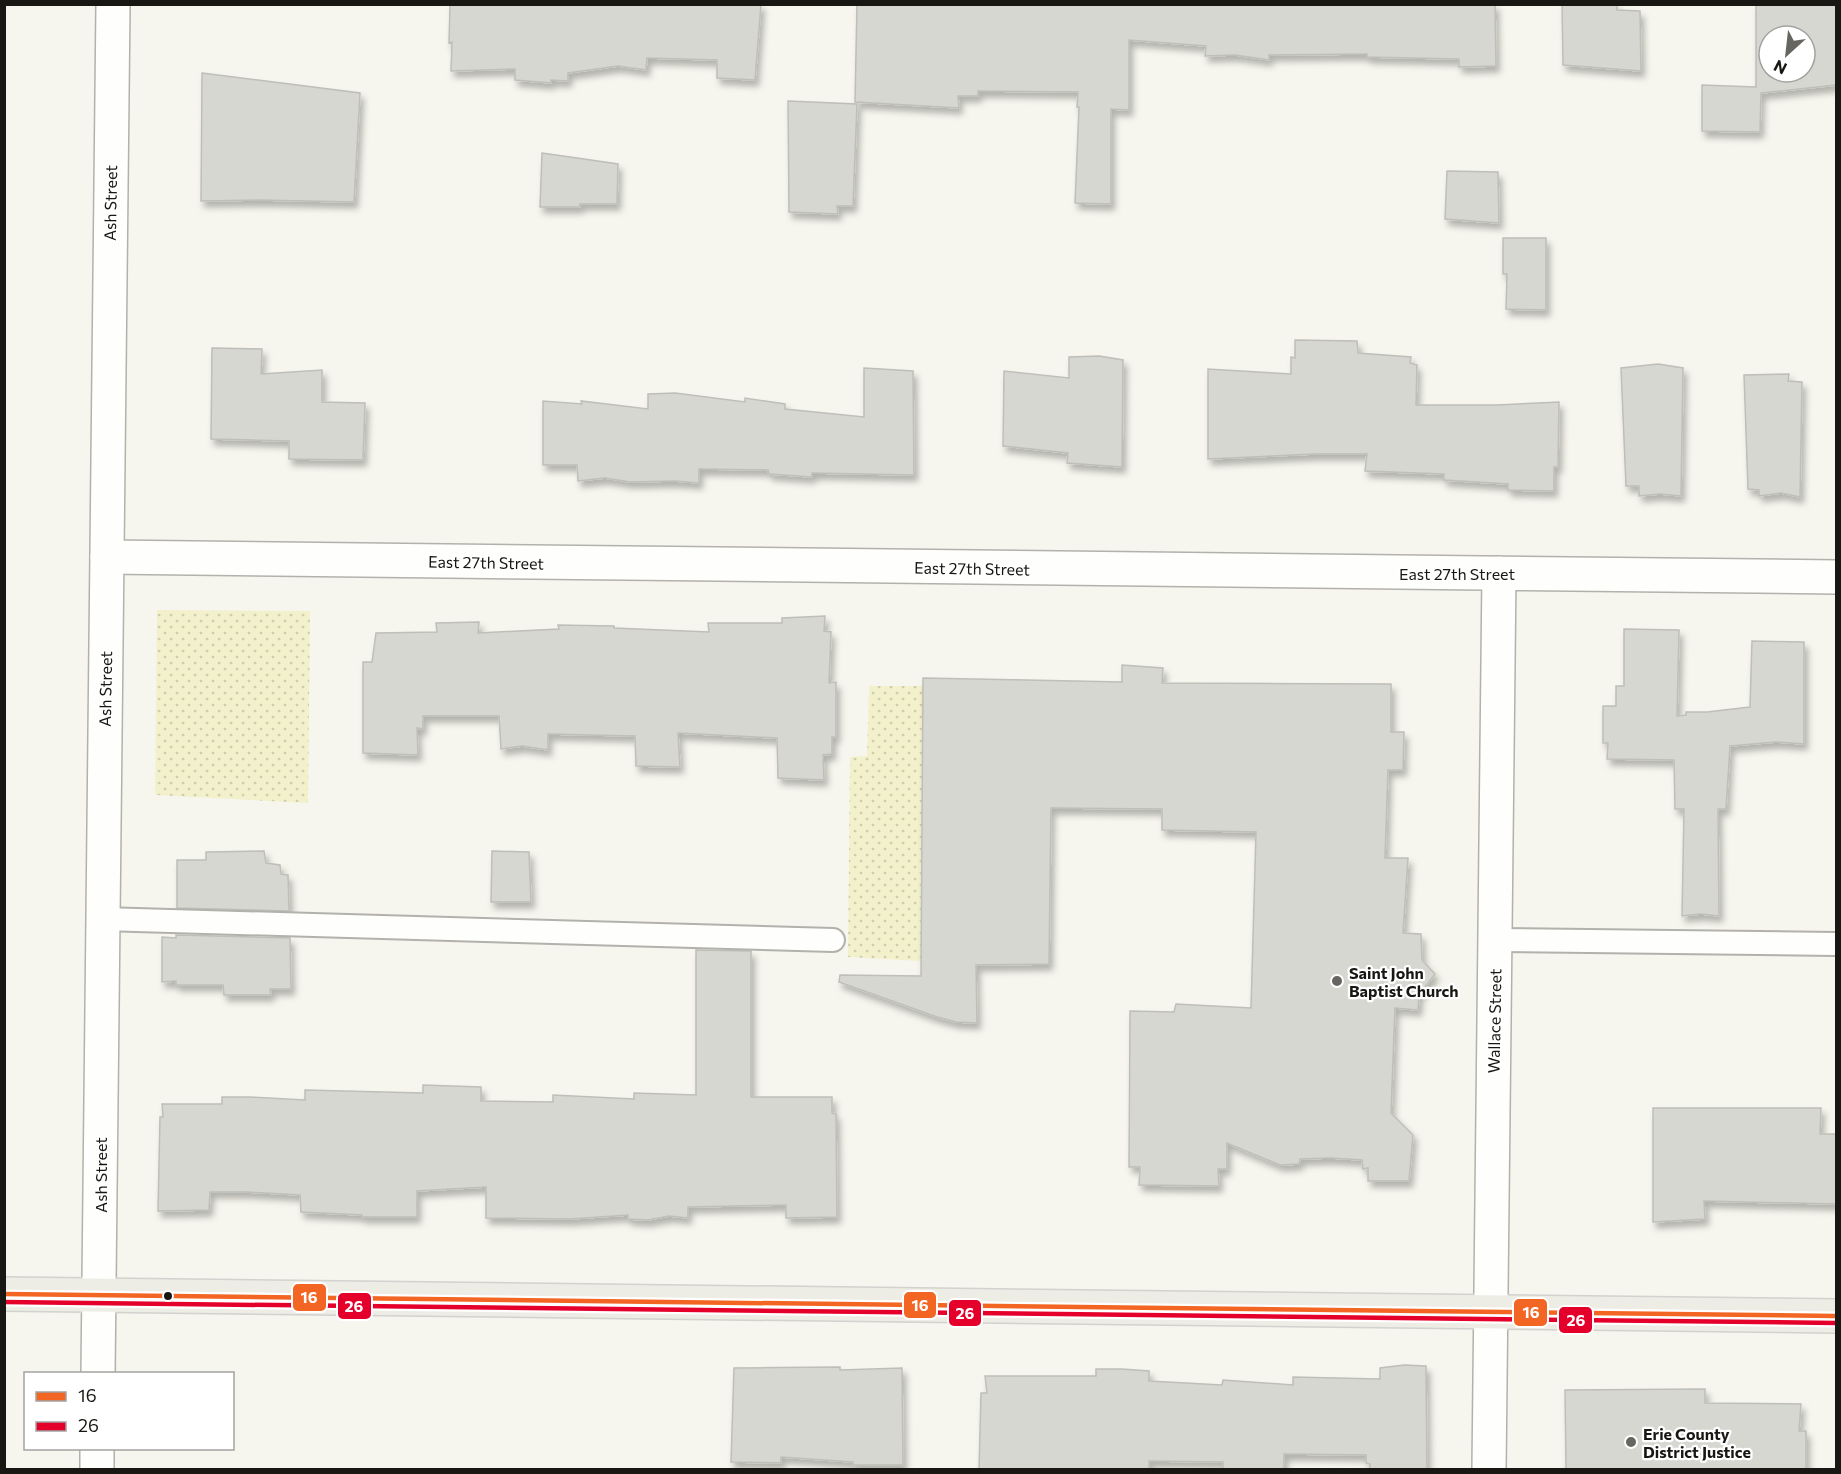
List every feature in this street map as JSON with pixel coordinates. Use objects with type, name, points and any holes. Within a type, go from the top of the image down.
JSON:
[{"type":"main road","points":[[4,1294],[1836,1316]]},
{"type":"street","name":"Ash Street","points":[[98,1372],[112,4]]},
{"type":"street","name":"East 27th Street","points":[[106,558],[1836,577]]},
{"type":"street","name":"Wallace Street","points":[[1489,1470],[1499,573]]},
{"type":"street","points":[[97,1450],[97,1470]]},
{"type":"lane","points":[[102,919],[833,940]]},
{"type":"lane","points":[[1495,940],[1836,944]]},
{"type":"shaded area","points":[[157,610],[310,611],[308,803],[155,795]]},
{"type":"shaded area","points":[[869,686],[923,686],[921,961],[848,957],[850,757],[867,756]]},
{"type":"building","points":[[450,4],[761,4],[755,80],[717,78],[717,60],[647,58],[646,70],[618,66],[568,73],[568,81],[551,80],[551,83],[515,80],[515,69],[451,71]]},
{"type":"building","points":[[857,4],[1495,4],[1496,66],[1459,67],[1459,59],[1367,57],[1367,54],[1269,55],[1269,60],[1235,55],[1205,56],[1206,46],[1129,40],[1129,110],[1111,109],[1111,204],[1075,203],[1078,92],[978,91],[978,96],[958,96],[959,108],[855,102]]},
{"type":"building","points":[[1562,4],[1617,4],[1617,10],[1640,11],[1641,71],[1563,65]]},
{"type":"building","points":[[1756,4],[1836,4],[1836,85],[1761,93],[1760,132],[1702,131],[1702,85],[1756,87]]},
{"type":"building","points":[[202,73],[360,93],[354,202],[201,201]]},
{"type":"building","points":[[788,101],[857,104],[853,206],[837,206],[838,214],[789,212]]},
{"type":"building","points":[[542,153],[618,164],[617,204],[540,207]]},
{"type":"building","points":[[1447,171],[1498,172],[1499,223],[1445,219]]},
{"type":"building","points":[[1503,238],[1546,238],[1546,310],[1506,309],[1507,274],[1503,274]]},
{"type":"building","points":[[1295,340],[1357,341],[1358,353],[1411,357],[1410,363],[1417,365],[1416,405],[1559,402],[1558,467],[1554,467],[1554,491],[1508,490],[1508,484],[1444,480],[1444,474],[1365,471],[1367,454],[1208,459],[1208,369],[1291,374],[1291,357],[1295,358]]},
{"type":"building","points":[[212,348],[262,349],[261,374],[322,370],[322,402],[365,403],[363,460],[289,459],[289,441],[211,439]]},
{"type":"building","points":[[1099,356],[1123,360],[1122,467],[1067,463],[1068,453],[1003,446],[1004,371],[1069,378],[1069,357]]},
{"type":"building","points":[[1658,364],[1683,368],[1681,496],[1660,494],[1639,496],[1639,486],[1626,486],[1621,368]]},
{"type":"building","points":[[864,368],[913,371],[914,475],[812,473],[812,477],[769,474],[768,470],[699,469],[699,483],[630,482],[605,478],[578,481],[577,465],[543,465],[543,401],[582,404],[581,401],[648,409],[648,394],[675,393],[745,402],[745,398],[785,404],[785,409],[864,417]]},
{"type":"building","points":[[1789,374],[1788,381],[1802,382],[1800,497],[1781,493],[1759,496],[1759,490],[1748,489],[1744,375]]},
{"type":"building","points":[[825,616],[824,631],[831,632],[829,683],[836,682],[836,737],[832,737],[832,754],[823,755],[824,780],[778,778],[777,738],[678,733],[680,767],[636,766],[635,736],[548,734],[548,750],[522,746],[501,749],[499,716],[423,716],[423,729],[417,728],[418,755],[363,753],[363,662],[372,662],[376,633],[437,632],[436,623],[479,622],[478,633],[559,629],[558,625],[709,632],[708,623],[782,623],[782,618]]},
{"type":"building","points":[[1624,629],[1679,630],[1677,716],[1686,715],[1686,712],[1750,707],[1752,641],[1804,642],[1804,744],[1776,742],[1730,746],[1726,809],[1718,809],[1719,916],[1701,914],[1682,916],[1684,809],[1675,809],[1674,760],[1607,759],[1608,743],[1603,743],[1603,706],[1616,706],[1616,686],[1624,686]]},
{"type":"building","points":[[1122,665],[1163,668],[1162,683],[1391,684],[1391,732],[1404,732],[1403,770],[1388,770],[1385,858],[1408,858],[1403,933],[1421,934],[1422,960],[1435,974],[1419,995],[1418,1010],[1395,1008],[1391,1113],[1413,1135],[1409,1181],[1368,1181],[1368,1168],[1363,1169],[1362,1160],[1300,1159],[1299,1164],[1280,1165],[1227,1143],[1227,1169],[1218,1169],[1219,1186],[1139,1185],[1140,1167],[1129,1167],[1130,1011],[1174,1012],[1176,1004],[1251,1008],[1256,832],[1162,830],[1162,809],[1051,808],[1049,964],[976,965],[977,1023],[956,1022],[937,1017],[839,982],[840,975],[921,976],[923,678],[1122,682]]},
{"type":"building","points":[[264,851],[266,863],[280,865],[281,874],[288,875],[289,911],[177,908],[177,860],[206,860],[206,852]]},
{"type":"building","points":[[492,851],[529,852],[531,902],[491,902]]},
{"type":"building","points":[[176,935],[290,938],[291,989],[270,989],[271,995],[224,995],[223,985],[176,985],[176,981],[162,982],[162,937],[176,938]]},
{"type":"building","points":[[696,950],[751,951],[751,1097],[832,1097],[832,1113],[836,1114],[837,1217],[786,1218],[786,1205],[688,1207],[688,1218],[669,1216],[648,1220],[628,1219],[628,1215],[570,1219],[486,1218],[486,1187],[417,1191],[417,1217],[362,1217],[362,1215],[301,1212],[300,1195],[247,1192],[210,1192],[209,1210],[158,1211],[162,1104],[222,1104],[222,1097],[305,1100],[305,1090],[423,1093],[423,1085],[481,1087],[481,1101],[553,1102],[553,1095],[634,1099],[634,1093],[696,1095]]},
{"type":"building","points":[[1653,1108],[1821,1108],[1820,1134],[1836,1134],[1836,1204],[1704,1201],[1705,1219],[1653,1222]]},
{"type":"building","points":[[1404,1365],[1426,1366],[1427,1470],[1370,1470],[1370,1464],[1366,1463],[1366,1455],[1284,1454],[1284,1470],[1223,1470],[1223,1462],[1149,1461],[1149,1470],[979,1470],[981,1393],[987,1393],[985,1376],[1096,1376],[1096,1369],[1122,1369],[1149,1371],[1149,1381],[1222,1385],[1223,1380],[1293,1385],[1293,1377],[1380,1379],[1380,1368]]},
{"type":"building","points":[[840,1367],[840,1370],[902,1368],[903,1465],[853,1465],[853,1462],[781,1457],[781,1463],[731,1462],[734,1368]]},
{"type":"building","points":[[1705,1389],[1705,1403],[1801,1404],[1799,1431],[1806,1431],[1806,1470],[1566,1470],[1565,1390]]},
{"type":"transit line","name":"16","points":[[4,1294],[1836,1316]]},
{"type":"transit line","name":"26","points":[[4,1302],[1836,1323]]},
{"type":"place","name":"Saint John Baptist Church","points":[[1337,981]]},
{"type":"place","name":"Erie County District Justice","points":[[1631,1442]]}]
